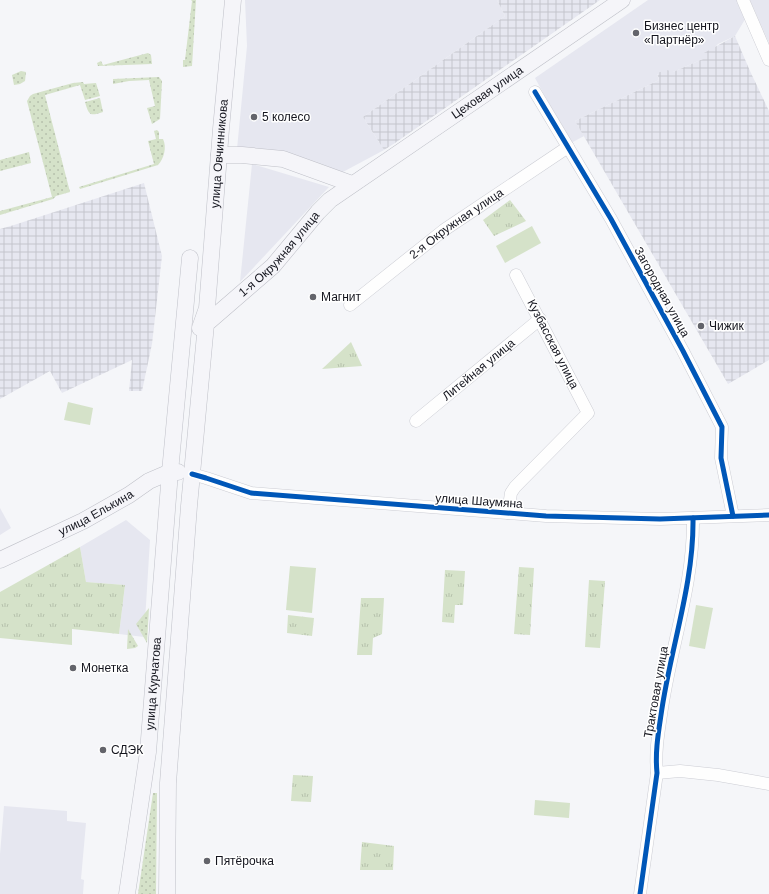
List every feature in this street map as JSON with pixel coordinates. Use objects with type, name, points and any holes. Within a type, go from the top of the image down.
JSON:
[{"type":"main road","name":"улица Овчинникова","points":[[178,388],[207,308],[233,0]]},
{"type":"main road","name":"Цеховая улица","points":[[352,184],[622,0]]},
{"type":"main road","points":[[219,155],[242,155],[283,159],[352,184]]},
{"type":"main road","name":"1-я Окружная улица","points":[[192,474],[206,324],[273,266],[318,212],[330,200],[352,184]]},
{"type":"main road","points":[[170,472],[190,258]]},
{"type":"main road","name":"улица Елькина","points":[[0,560],[83,521],[129,495],[148,481],[170,472],[192,474]]},
{"type":"main road","name":"улица Курчатова","points":[[128,894],[148,752],[170,472]]},
{"type":"main road","name":"улица Курчатова","points":[[167,894],[168,783],[192,474]]},
{"type":"street","points":[[743,0],[769,60]]},
{"type":"street","name":"Загородная улица","points":[[535,92],[622,239],[683,351],[722,427],[722,458],[733,516]]},
{"type":"street","name":"2-я Окружная улица","points":[[350,305],[444,230],[568,147]]},
{"type":"street","name":"Кузбасская улица","points":[[508,513],[511,493],[515,487],[588,413],[516,275]]},
{"type":"street","name":"Литейная улица","points":[[416,421],[540,319]]},
{"type":"street","name":"улица Шаумяна","points":[[192,474],[251,493],[508,513],[619,518],[693,518],[769,515]]},
{"type":"street","name":"Трактовая улица","points":[[640,894],[657,773],[655,761],[656,748],[663,699],[691,567],[693,518]]},
{"type":"street","points":[[657,773],[680,771],[718,775],[769,784]]},
{"type":"shaded area","points":[[245,0],[497,0],[505,16],[363,117],[384,150],[341,173],[237,149],[247,46]]},
{"type":"shaded area","points":[[497,0],[600,0],[384,150],[363,117],[505,16]]},
{"type":"shaded area","points":[[648,0],[739,0],[747,16],[735,36],[718,44],[703,59],[673,72],[657,74],[659,80],[575,121],[584,136],[571,143],[535,78]]},
{"type":"shaded area","points":[[750,0],[769,0],[769,43]]},
{"type":"shaded area","points":[[735,36],[769,111],[769,360],[728,384],[575,121],[659,80],[657,73],[667,70],[673,72],[703,59],[702,54]]},
{"type":"shaded area","points":[[252,164],[329,187],[240,282]]},
{"type":"shaded area","points":[[144,183],[162,256],[152,344],[142,391],[129,391],[132,360],[62,393],[50,371],[0,399],[0,229]]},
{"type":"shaded area","points":[[0,508],[11,528],[0,535]]},
{"type":"shaded area","points":[[126,520],[150,540],[144,637],[119,634],[125,585],[86,582],[80,547]]},
{"type":"shaded area","points":[[4,806],[67,811],[67,821],[86,823],[81,879],[84,880],[83,894],[0,894],[0,854]]},
{"type":"green space","points":[[191,0],[196,0],[192,66],[183,67],[183,60],[185,60]]},
{"type":"green space","points":[[148,53],[151,55],[152,64],[98,66],[97,63],[101,61],[103,65]]},
{"type":"green space","points":[[21,71],[26,72],[25,81],[14,85],[12,75]]},
{"type":"green space","points":[[159,77],[162,81],[160,119],[152,124],[147,108],[155,106],[149,80],[129,81],[113,84],[113,79]]},
{"type":"green space","points":[[83,82],[84,84],[96,83],[100,96],[85,100],[80,85],[45,95],[70,192],[56,196],[53,199],[0,215],[0,211],[52,197],[27,101],[30,96],[73,83]]},
{"type":"green space","points":[[100,98],[103,112],[91,114],[85,102]]},
{"type":"green space","points":[[157,130],[159,132],[159,139],[163,139],[165,146],[163,156],[158,165],[80,189],[79,187],[154,164],[148,141],[156,139],[154,131]]},
{"type":"green space","points":[[29,152],[31,163],[0,171],[0,160]]},
{"type":"green space","points":[[510,200],[526,221],[494,236],[483,220]]},
{"type":"green space","points":[[532,226],[541,243],[505,263],[496,246]]},
{"type":"green space","points":[[351,342],[362,366],[322,369]]},
{"type":"green space","points":[[68,402],[93,408],[90,425],[64,420]]},
{"type":"green space","points":[[80,547],[86,582],[125,585],[119,634],[72,629],[72,645],[0,638],[0,592]]},
{"type":"green space","points":[[290,566],[316,568],[312,613],[286,610]]},
{"type":"green space","points":[[519,567],[534,568],[530,635],[514,634]]},
{"type":"green space","points":[[445,570],[465,571],[463,605],[455,605],[454,623],[442,622]]},
{"type":"green space","points":[[589,580],[605,581],[600,648],[585,647]]},
{"type":"green space","points":[[361,598],[384,598],[382,634],[373,638],[372,655],[357,655]]},
{"type":"green space","points":[[696,605],[713,608],[705,649],[689,646]]},
{"type":"green space","points":[[149,608],[147,643],[136,624]]},
{"type":"green space","points":[[288,615],[314,618],[312,636],[287,633]]},
{"type":"green space","points":[[128,629],[138,646],[135,648],[127,649]]},
{"type":"green space","points":[[293,775],[313,776],[311,802],[291,801]]},
{"type":"green space","points":[[153,793],[157,793],[156,894],[138,894]]},
{"type":"green space","points":[[535,800],[570,803],[569,818],[534,815]]},
{"type":"green space","points":[[362,842],[394,846],[393,870],[360,870]]},
{"type":"cycle path","points":[[535,92],[611,219],[683,351],[722,427],[721,458],[733,516]]},
{"type":"cycle path","points":[[192,474],[251,493],[546,516],[660,519],[769,515]]},
{"type":"cycle path","points":[[640,894],[657,773],[656,766],[659,730],[665,690],[690,568],[693,518]]},
{"type":"place","name":"Бизнес центр «Партнёр»","points":[[636,33]]},
{"type":"place","name":"5 колесо","points":[[254,117]]},
{"type":"place","name":"Магнит","points":[[313,297]]},
{"type":"place","name":"Чижик","points":[[701,326]]},
{"type":"place","name":"Монетка","points":[[73,668]]},
{"type":"place","name":"СДЭК","points":[[103,750]]},
{"type":"place","name":"Пятёрочка","points":[[207,861]]}]
